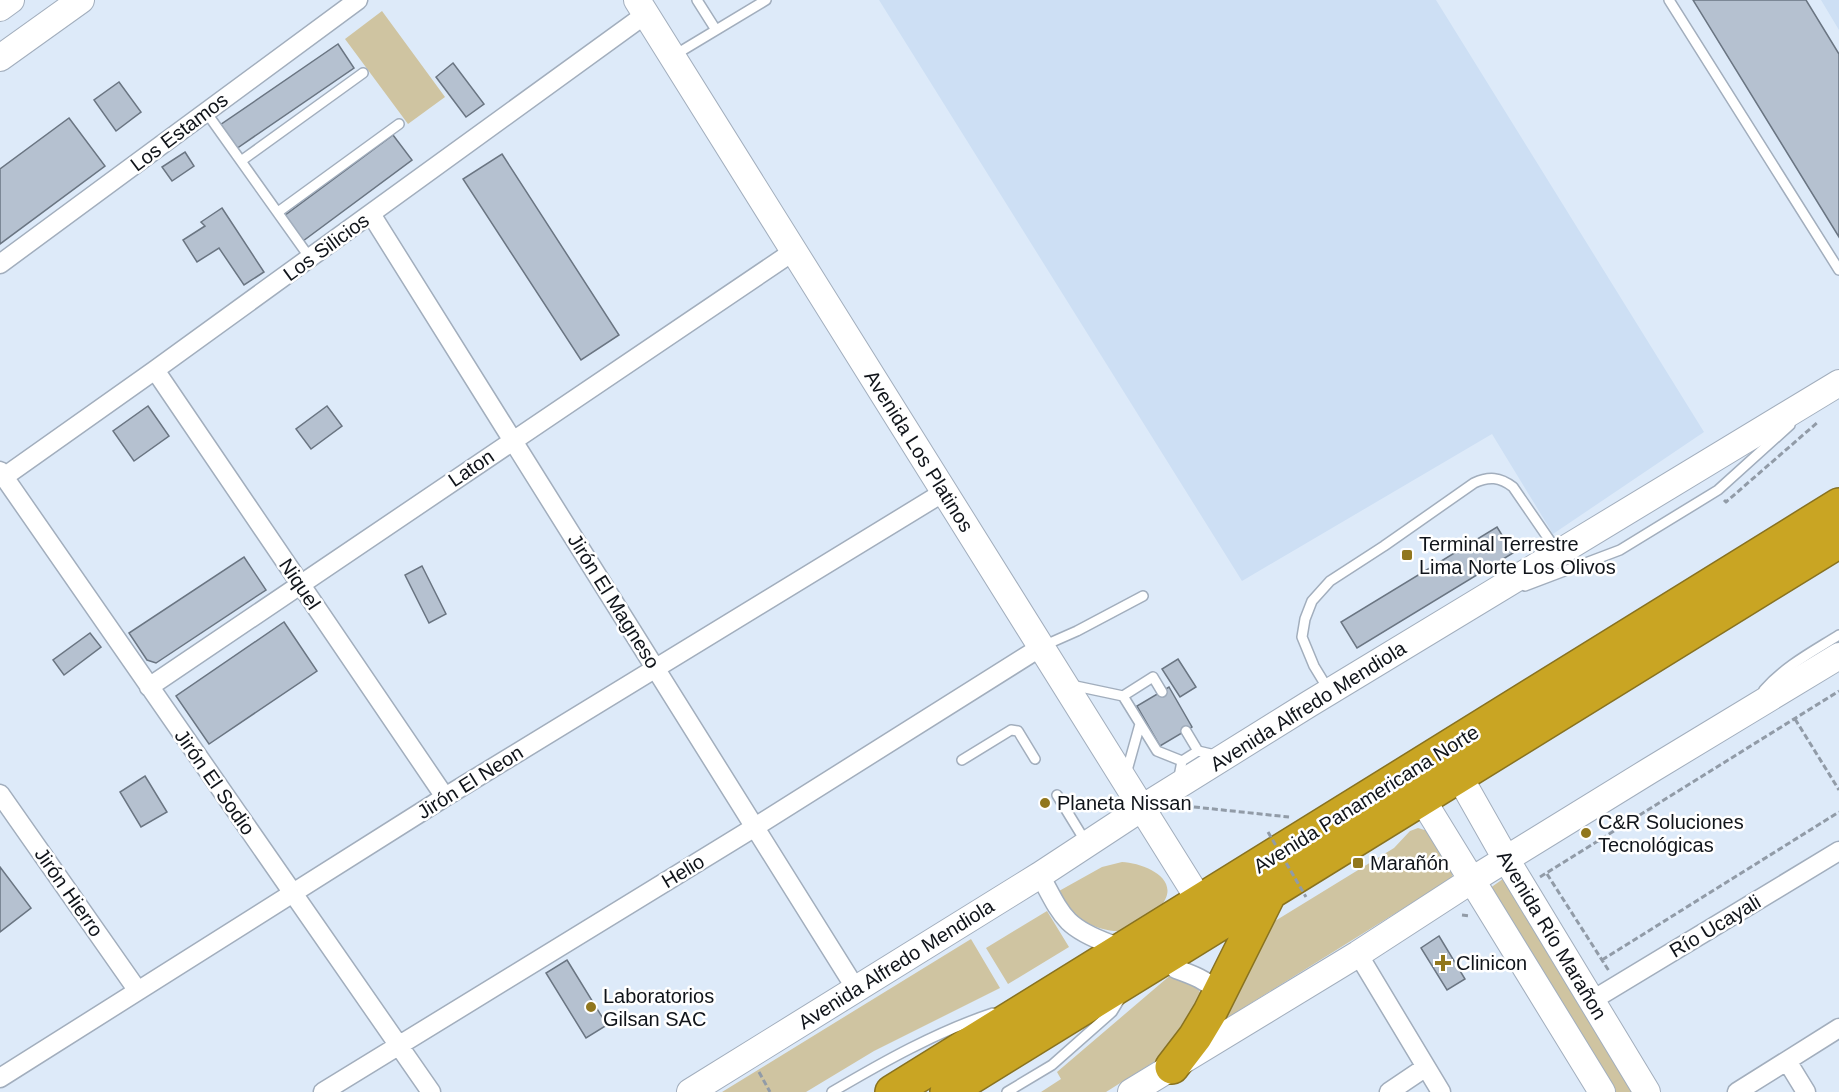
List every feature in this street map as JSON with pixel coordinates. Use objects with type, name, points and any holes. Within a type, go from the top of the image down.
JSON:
[{"type":"highway","points":[[1804,527],[1839,500]]},
{"type":"highway","name":"Avenida Panamericana Norte","points":[[892,1092],[1839,505]]},
{"type":"highway","name":"Avenida Panamericana Norte","points":[[947,1092],[1837,542]]},
{"type":"highway","points":[[1172,1067],[1195,1037],[1210,1012],[1270,892]]},
{"type":"main road","points":[[0,8],[11,0]]},
{"type":"main road","points":[[0,58],[81,0]]},
{"type":"main road","name":"Avenida Los Platinos","points":[[641,7],[1200,901]]},
{"type":"main road","name":"Avenida Alfredo Mendiola","points":[[690,1092],[1040,875],[1142,808],[1178,796],[1224,757],[1835,386]]},
{"type":"main road","points":[[1131,1092],[1839,656]]},
{"type":"main road","name":"Avenida Río Marañon","points":[[1458,776],[1647,1092]]},
{"type":"main road","name":"Avenida Río Marañon","points":[[1422,799],[1602,1092]]},
{"type":"street","name":"Los Estamos","points":[[0,264],[358,0]]},
{"type":"street","name":"Los Silicios","points":[[2,474],[155,370],[371,214],[641,7]]},
{"type":"street","name":"Jirón El Magneso","points":[[371,214],[856,989]]},
{"type":"street","name":"Laton","points":[[149,687],[794,251]]},
{"type":"street","name":"Niquel","points":[[155,370],[446,797]]},
{"type":"street","name":"Jirón El Sodio","points":[[2,474],[430,1092]]},
{"type":"street","name":"Jirón El Neon","points":[[0,1078],[446,797],[944,492]]},
{"type":"street","name":"Helio","points":[[323,1092],[754,827],[1041,647]]},
{"type":"street","name":"Jirón Hierro","points":[[0,794],[138,991]]},
{"type":"street","name":"Río Ucayali","points":[[1591,1001],[1839,850]]},
{"type":"street","points":[[1040,875],[1069,924],[1080,932],[1110,944]]},
{"type":"street","points":[[1358,954],[1442,1092]]},
{"type":"street","points":[[1176,969],[1198,977],[1219,992]]},
{"type":"street","points":[[1737,1092],[1839,1028]]},
{"type":"street","points":[[1787,1061],[1806,1092]]},
{"type":"street","points":[[1389,1092],[1426,1067]]},
{"type":"lane","points":[[697,0],[716,30]]},
{"type":"lane","points":[[1669,0],[1839,270]]},
{"type":"lane","points":[[672,57],[763,1]]},
{"type":"lane","points":[[241,161],[363,73]]},
{"type":"lane","points":[[206,112],[310,258]]},
{"type":"lane","points":[[278,212],[399,124]]},
{"type":"lane","points":[[1470,607],[1620,550],[1718,490],[1835,386]]},
{"type":"lane","points":[[1330,692],[1314,666],[1302,637],[1305,619],[1312,601],[1330,581],[1474,483],[1484,478],[1494,478],[1503,480],[1513,487],[1558,553]]},
{"type":"lane","points":[[1041,647],[1143,596]]},
{"type":"lane","points":[[1746,713],[1776,676],[1839,635]]},
{"type":"lane","points":[[1064,683],[1123,696],[1153,677],[1162,692]]},
{"type":"lane","points":[[1123,696],[1157,751],[1182,761]]},
{"type":"lane","points":[[1124,780],[1140,724]]},
{"type":"lane","points":[[962,760],[1011,730],[1018,731],[1035,759]]},
{"type":"lane","points":[[1186,731],[1198,751]]},
{"type":"lane","points":[[1182,761],[1198,751],[1224,757]]},
{"type":"lane","points":[[1178,796],[1182,761]]},
{"type":"lane","points":[[1057,795],[1087,844]]},
{"type":"lane","points":[[1007,1092],[1052,1065],[1112,1012],[1137,975]]},
{"type":"lane","points":[[1008,1008],[1049,995]]},
{"type":"lane","points":[[832,1092],[885,1060],[967,1022],[998,1012]]},
{"type":"path","points":[[1726,502],[1821,419]]},
{"type":"path","points":[[1539,878],[1839,691]]},
{"type":"path","points":[[1795,719],[1839,790]]},
{"type":"path","points":[[1178,796],[1293,818]]},
{"type":"path","points":[[1602,960],[1839,812]]},
{"type":"path","points":[[1268,832],[1306,897]]},
{"type":"path","points":[[1547,874],[1618,985]]},
{"type":"shaded area","points":[[879,0],[1436,0],[1704,432],[1553,534],[1492,434],[1242,581]]},
{"type":"shaded area","points":[[1821,0],[1839,0],[1839,30]]},
{"type":"shaded area","points":[[382,11],[445,97],[408,124],[345,39]]},
{"type":"shaded area","points":[[1418,828],[1428,831],[1453,871],[1452,878],[1216,1025],[1275,921],[1394,848],[1410,831]]},
{"type":"shaded area","points":[[1122,862],[1150,869],[1158,874],[1164,880],[1167,896],[1152,914],[1123,931],[1103,929],[1087,923],[1072,910],[1059,891],[1102,867]]},
{"type":"shaded area","points":[[1507,876],[1639,1092],[1610,1092],[1486,891]]},
{"type":"shaded area","points":[[1047,911],[1069,947],[1008,984],[986,948]]},
{"type":"shaded area","points":[[971,939],[1000,988],[874,1051],[806,1092],[722,1092]]},
{"type":"shaded area","points":[[1173,973],[1196,985],[1202,996],[1168,1053],[1106,1092],[1041,1092],[1061,1079],[1057,1072]]},
{"type":"building","points":[[1693,0],[1806,0],[1839,54],[1839,237]]},
{"type":"building","points":[[338,44],[354,68],[236,149],[220,125]]},
{"type":"building","points":[[453,63],[484,104],[466,117],[436,77]]},
{"type":"building","points":[[119,82],[141,112],[116,131],[94,100]]},
{"type":"building","points":[[69,118],[105,166],[0,244],[0,169]]},
{"type":"building","points":[[393,135],[412,160],[303,241],[284,216]]},
{"type":"building","points":[[185,152],[194,166],[172,181],[162,167]]},
{"type":"building","points":[[502,154],[619,335],[581,360],[463,179]]},
{"type":"building","points":[[222,208],[264,272],[244,285],[219,248],[197,262],[183,240],[205,226],[201,222]]},
{"type":"building","points":[[148,406],[169,436],[134,461],[113,431]]},
{"type":"building","points":[[327,406],[342,426],[311,449],[296,429]]},
{"type":"building","points":[[1497,527],[1513,553],[1357,648],[1341,622]]},
{"type":"building","points":[[244,557],[266,590],[156,663],[147,660],[129,633]]},
{"type":"building","points":[[422,566],[446,614],[429,623],[405,575]]},
{"type":"building","points":[[284,622],[317,671],[209,744],[176,696]]},
{"type":"building","points":[[90,633],[101,647],[64,675],[53,660]]},
{"type":"building","points":[[1178,659],[1196,687],[1180,697],[1162,669]]},
{"type":"building","points":[[1169,687],[1192,727],[1160,746],[1137,706]]},
{"type":"building","points":[[145,776],[167,812],[141,827],[120,792]]},
{"type":"building","points":[[0,867],[31,908],[0,932]]},
{"type":"building","name":"Clinicon","points":[[1439,936],[1465,979],[1447,990],[1421,948]]},
{"type":"building","points":[[567,960],[607,1025],[586,1038],[546,973]]},
{"type":"place","name":"Terminal Terrestre Lima Norte Los Olivos","points":[[1407,555]]},
{"type":"place","name":"Planeta Nissan","points":[[1045,803]]},
{"type":"place","name":"C&R Soluciones Tecnológicas","points":[[1586,833]]},
{"type":"place","name":"Marañón","points":[[1358,863]]},
{"type":"place","name":"Clinicon","points":[[1443,963]]},
{"type":"place","name":"Laboratorios Gilsan SAC","points":[[591,1007]]}]
